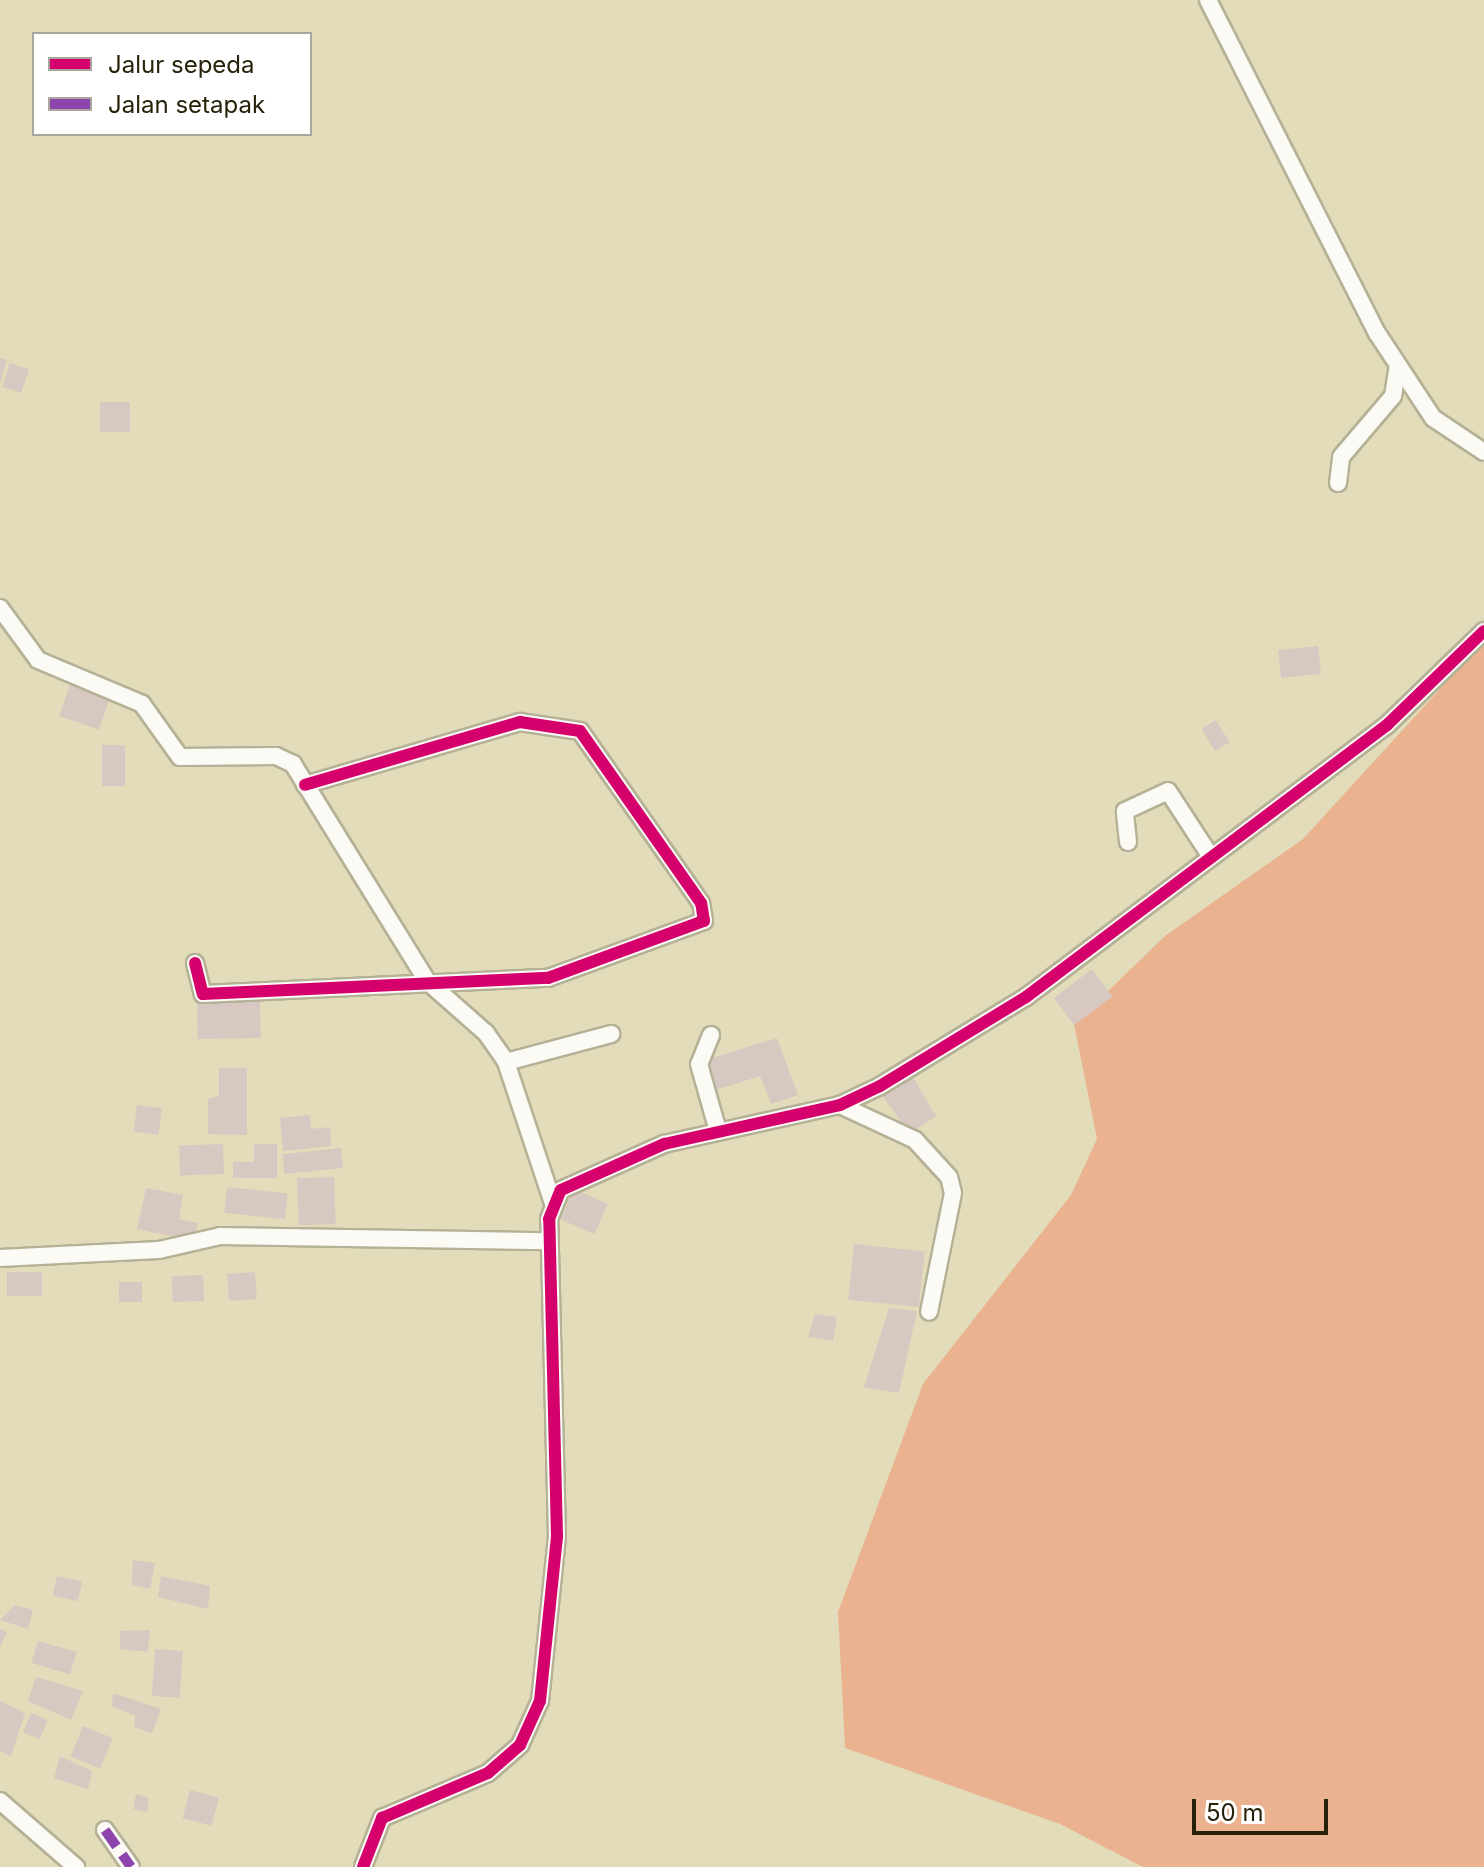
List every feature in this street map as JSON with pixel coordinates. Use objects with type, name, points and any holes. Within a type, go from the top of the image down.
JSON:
[{"type":"street","points":[[1208,0],[1398,365],[1433,418],[1484,452]]},
{"type":"street","points":[[1338,483],[1341,457],[1393,396],[1398,365]]},
{"type":"street","points":[[0,608],[38,660],[142,704],[180,757],[276,756],[293,764],[427,981],[506,1062],[553,1203],[549,1241],[557,1536],[540,1701],[520,1745],[488,1773],[382,1818],[363,1867]]},
{"type":"street","points":[[553,1203],[561,1190],[613,1166],[718,1131],[840,1105],[1026,997],[1387,725],[1484,631]]},
{"type":"street","points":[[195,963],[203,994],[350,993],[427,981],[548,978],[608,961],[700,926],[701,903],[580,731],[520,722],[305,785]]},
{"type":"street","points":[[1128,842],[1125,811],[1168,791],[1211,857]]},
{"type":"street","points":[[506,1062],[611,1034]]},
{"type":"street","points":[[711,1035],[699,1064],[718,1131]]},
{"type":"street","points":[[840,1105],[915,1140],[949,1177],[953,1193],[929,1312]]},
{"type":"street","points":[[0,1258],[159,1250],[220,1236],[549,1241]]},
{"type":"street","points":[[0,1801],[76,1867]]},
{"type":"street","points":[[105,1830],[131,1867]]},
{"type":"shaded area","points":[[1484,641],[1484,1867],[1143,1867],[1060,1824],[845,1748],[838,1612],[923,1384],[1071,1195],[1097,1139],[1074,1024],[1165,936],[1303,839]]},
{"type":"building","points":[[0,358],[7,360],[1,381],[0,381]]},
{"type":"building","points":[[10,363],[29,369],[21,393],[2,387]]},
{"type":"building","points":[[100,402],[130,402],[130,432],[100,432]]},
{"type":"building","points":[[1318,646],[1321,674],[1281,678],[1278,650]]},
{"type":"building","points":[[71,682],[111,696],[99,730],[59,716]]},
{"type":"building","points":[[1216,720],[1229,742],[1215,751],[1201,729]]},
{"type":"building","points":[[102,745],[125,745],[125,786],[102,786]]},
{"type":"building","points":[[1092,969],[1112,996],[1074,1025],[1054,998]]},
{"type":"building","points":[[260,998],[261,1038],[198,1039],[197,999]]},
{"type":"building","points":[[777,1038],[798,1095],[771,1104],[760,1076],[716,1090],[705,1060]]},
{"type":"building","points":[[219,1068],[247,1068],[247,1135],[208,1134],[208,1099],[219,1096]]},
{"type":"building","points":[[913,1077],[936,1116],[910,1134],[882,1095]]},
{"type":"building","points":[[137,1105],[162,1108],[159,1135],[134,1132]]},
{"type":"building","points":[[310,1115],[311,1129],[330,1127],[331,1146],[283,1151],[280,1118]]},
{"type":"building","points":[[223,1144],[224,1174],[180,1176],[179,1146]]},
{"type":"building","points":[[254,1144],[277,1144],[277,1178],[233,1178],[233,1162],[254,1162]]},
{"type":"building","points":[[341,1148],[343,1168],[284,1174],[282,1154]]},
{"type":"building","points":[[334,1177],[336,1224],[299,1225],[297,1178]]},
{"type":"building","points":[[227,1187],[288,1193],[285,1219],[224,1213]]},
{"type":"building","points":[[146,1188],[183,1195],[179,1219],[198,1223],[194,1241],[137,1229]]},
{"type":"building","points":[[574,1189],[608,1204],[594,1234],[561,1219]]},
{"type":"building","points":[[854,1244],[925,1251],[919,1307],[848,1300]]},
{"type":"building","points":[[7,1272],[42,1272],[42,1296],[7,1296]]},
{"type":"building","points":[[255,1272],[257,1299],[229,1301],[227,1274]]},
{"type":"building","points":[[203,1275],[204,1301],[173,1302],[172,1276]]},
{"type":"building","points":[[119,1282],[142,1282],[142,1302],[119,1302]]},
{"type":"building","points":[[889,1308],[917,1311],[899,1393],[864,1387]]},
{"type":"building","points":[[815,1314],[837,1317],[833,1341],[808,1337]]},
{"type":"building","points":[[133,1560],[155,1563],[150,1589],[132,1585]]},
{"type":"building","points":[[57,1576],[82,1582],[78,1601],[53,1595]]},
{"type":"building","points":[[161,1576],[210,1586],[208,1609],[158,1597]]},
{"type":"building","points":[[15,1605],[33,1610],[28,1629],[0,1620]]},
{"type":"building","points":[[0,1629],[7,1632],[0,1648]]},
{"type":"building","points":[[150,1630],[148,1652],[120,1649],[120,1631]]},
{"type":"building","points":[[38,1641],[76,1652],[70,1674],[32,1663]]},
{"type":"building","points":[[155,1649],[183,1651],[180,1698],[152,1696]]},
{"type":"building","points":[[36,1677],[83,1691],[71,1720],[28,1701]]},
{"type":"building","points":[[113,1693],[161,1709],[152,1733],[134,1727],[135,1716],[112,1706]]},
{"type":"building","points":[[0,1701],[25,1713],[11,1756],[0,1751]]},
{"type":"building","points":[[31,1713],[48,1720],[40,1739],[23,1732]]},
{"type":"building","points":[[83,1726],[113,1738],[100,1769],[71,1757]]},
{"type":"building","points":[[60,1756],[92,1771],[88,1789],[54,1778]]},
{"type":"building","points":[[190,1790],[219,1798],[211,1826],[182,1818]]},
{"type":"building","points":[[136,1794],[149,1798],[147,1812],[133,1809]]},
{"type":"marked path","points":[[105,1830],[131,1867]]},
{"type":"cycle path","points":[[363,1867],[382,1818],[488,1773],[520,1745],[540,1701],[557,1536],[549,1219],[561,1190],[664,1144],[840,1105],[880,1086],[1026,997],[1387,725],[1484,631]]},
{"type":"cycle path","points":[[195,963],[203,994],[548,978],[704,921],[701,903],[580,731],[520,722],[305,785]]}]
